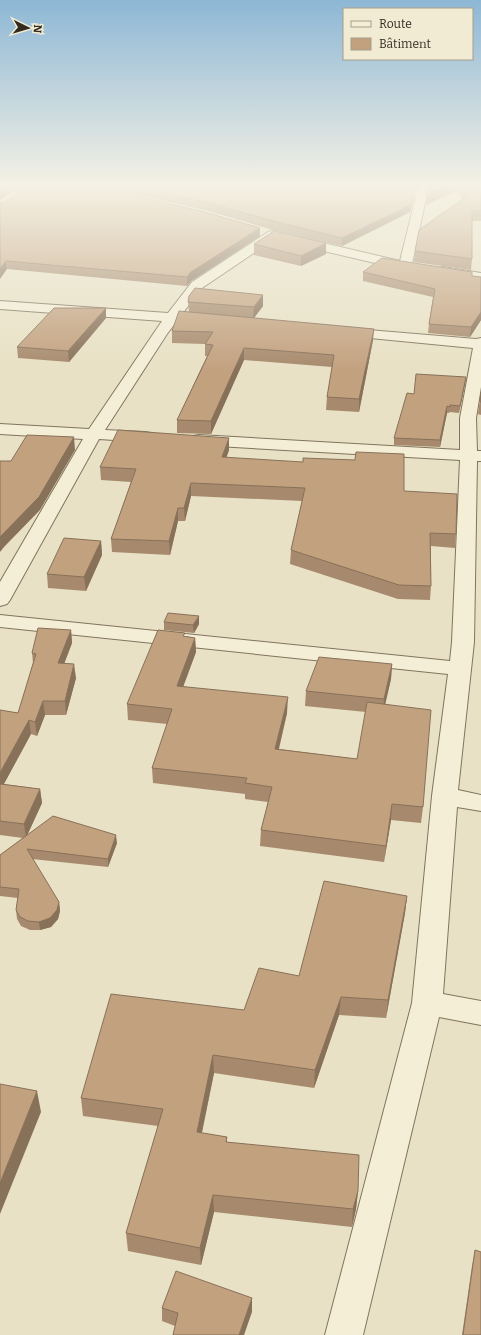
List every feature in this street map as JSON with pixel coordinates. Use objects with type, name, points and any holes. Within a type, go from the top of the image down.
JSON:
[{"type":"street","points":[[0,600],[94,434],[157,338],[197,285],[247,246]]},
{"type":"street","points":[[324,246],[405,266],[481,277]]},
{"type":"street","points":[[405,266],[410,246]]},
{"type":"street","points":[[0,305],[218,321]]},
{"type":"street","points":[[334,332],[480,343],[468,418],[475,456],[472,644],[460,669],[445,796],[427,1003],[344,1335]]},
{"type":"street","points":[[0,429],[158,438]]},
{"type":"street","points":[[182,439],[475,456]]},
{"type":"street","points":[[0,621],[460,669]]},
{"type":"street","points":[[445,796],[481,802]]},
{"type":"street","points":[[427,1003],[481,1013]]},
{"type":"building","points":[[0,246],[231,246],[191,272],[187,277],[6,261],[0,269]]},
{"type":"building","points":[[263,246],[320,246],[301,256]]},
{"type":"building","points":[[416,246],[472,246],[472,259],[415,251]]},
{"type":"building","points":[[382,258],[472,272],[472,276],[481,277],[481,312],[471,327],[429,324],[435,289],[363,272]]},
{"type":"building","points":[[195,288],[263,295],[254,307],[188,302],[189,296]]},
{"type":"building","points":[[54,308],[106,308],[68,351],[17,347]]},
{"type":"building","points":[[179,311],[374,329],[359,399],[327,397],[334,355],[244,348],[211,421],[177,420],[213,345],[205,344],[213,332],[172,331]]},
{"type":"building","points":[[416,374],[466,377],[460,406],[447,406],[440,440],[394,438],[407,393],[414,394]]},
{"type":"building","points":[[118,430],[229,438],[222,457],[303,462],[303,458],[355,460],[356,452],[404,454],[404,491],[457,494],[456,534],[430,533],[431,586],[399,585],[291,550],[305,488],[191,483],[184,508],[178,508],[169,541],[111,539],[136,469],[100,467]]},
{"type":"building","points":[[27,435],[74,437],[39,497],[0,537],[0,461],[11,461]]},
{"type":"building","points":[[64,538],[101,541],[84,577],[47,574]]},
{"type":"building","points":[[168,613],[199,616],[193,625],[164,622]]},
{"type":"building","points":[[38,628],[71,630],[58,663],[74,664],[65,701],[43,701],[35,722],[29,720],[0,773],[0,710],[18,713],[36,654],[32,653]]},
{"type":"building","points":[[158,630],[185,633],[183,636],[195,638],[177,686],[288,697],[275,749],[357,759],[367,702],[431,710],[423,807],[392,804],[386,846],[261,830],[272,787],[245,783],[247,778],[152,768],[172,709],[127,704]]},
{"type":"building","points":[[319,657],[392,664],[384,699],[306,691]]},
{"type":"building","points":[[0,784],[40,789],[24,824],[0,821]]},
{"type":"building","points":[[53,816],[116,835],[108,859],[27,849],[59,902],[57,910],[50,918],[39,922],[28,921],[20,917],[16,910],[19,889],[0,887],[0,855]]},
{"type":"building","points":[[324,881],[407,896],[388,1000],[341,997],[315,1070],[213,1055],[197,1132],[227,1137],[226,1142],[359,1155],[358,1191],[353,1209],[213,1195],[200,1248],[126,1233],[163,1109],[81,1098],[111,994],[244,1010],[259,968],[299,976]]},
{"type":"building","points":[[0,1084],[37,1091],[0,1183]]},
{"type":"building","points":[[475,1250],[481,1252],[481,1335],[463,1335]]},
{"type":"building","points":[[176,1271],[252,1298],[239,1335],[173,1335],[178,1313],[162,1308]]}]
